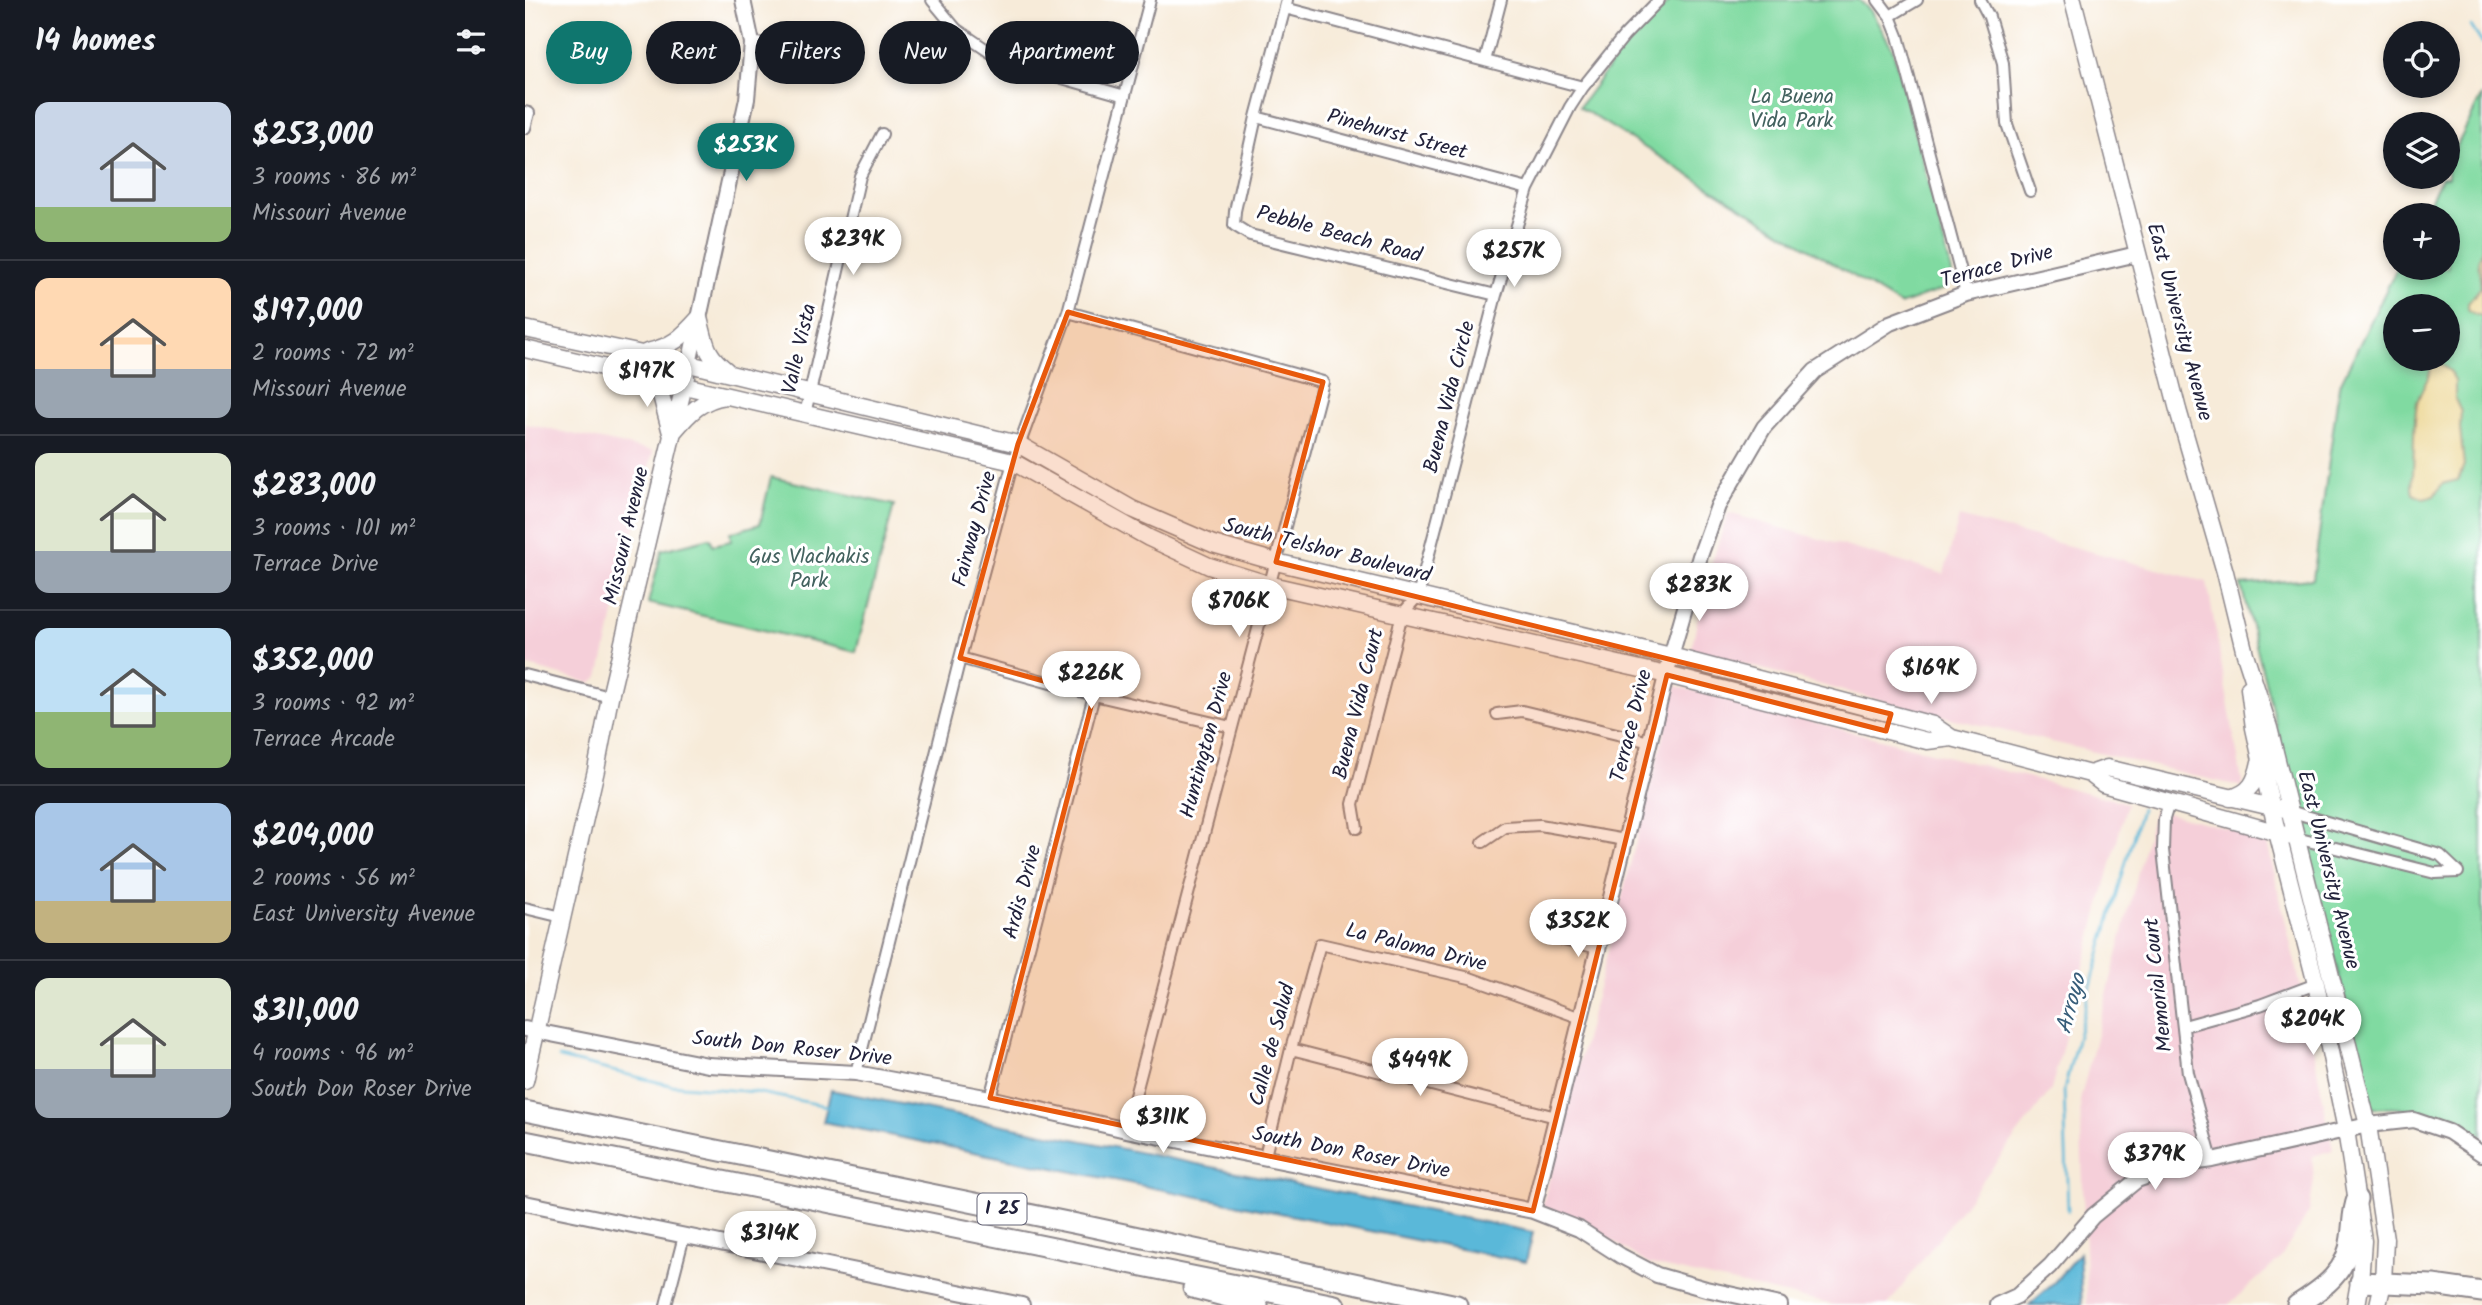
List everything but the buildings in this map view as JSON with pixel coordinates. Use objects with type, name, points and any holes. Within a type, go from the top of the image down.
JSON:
[{"type":"highway","name":"I 25","points":[[525,1111],[1457,1305]]},
{"type":"highway","name":"I 25","points":[[533,1143],[1335,1305]]},
{"type":"highway","points":[[2297,1305],[2322,1290],[2343,1265],[2349,1253],[2353,1209],[2357,1199]]},
{"type":"highway","points":[[1002,1237],[1258,1305]]},
{"type":"highway","points":[[2360,1282],[2433,1285],[2482,1292]]},
{"type":"main road","name":"East University Avenue","points":[[2073,0],[2178,410],[2225,572],[2245,654],[2269,728],[2281,810],[2277,832],[2316,984],[2346,1130],[2357,1199],[2363,1241],[2356,1305]]},
{"type":"main road","points":[[640,354],[668,347],[682,337],[699,318]]},
{"type":"main road","points":[[699,318],[705,349],[714,361],[732,375]]},
{"type":"main road","name":"South Telshor Boulevard","points":[[525,329],[689,364],[1018,444],[1132,509],[1213,544],[1276,562],[1671,656],[1933,725],[1952,738],[2089,774],[2103,784],[2296,838]]},
{"type":"main road","name":"South Telshor Boulevard","points":[[525,349],[1013,462],[1161,544],[1209,566],[1271,584],[1667,675],[1927,741],[1952,738]]},
{"type":"main road","name":"Missouri Avenue","points":[[525,1081],[531,1030],[562,916],[610,697],[689,364]]},
{"type":"main road","points":[[630,373],[650,384],[661,395],[673,435]]},
{"type":"main road","points":[[673,435],[698,406],[713,398],[727,396]]},
{"type":"main road","name":"East University Avenue","points":[[2245,654],[2253,728],[2261,760],[2281,810],[2296,838],[2368,1125],[2385,1239],[2383,1283],[2378,1305]]},
{"type":"main road","points":[[1886,731],[1891,714]]},
{"type":"main road","points":[[2230,798],[2251,788],[2261,760]]},
{"type":"main road","name":"South Telshor Boulevard","points":[[2089,774],[2107,768],[2281,810]]},
{"type":"street","name":"Missouri Avenue","points":[[689,364],[747,99],[752,43],[743,0]]},
{"type":"street","points":[[932,0],[955,29],[1003,61],[1125,96]]},
{"type":"street","name":"Fairway Drive","points":[[856,1073],[960,658],[1013,462],[1068,312],[1150,0]]},
{"type":"street","points":[[1485,61],[1501,0]]},
{"type":"street","name":"Buena Vida Circle","points":[[1417,596],[1496,295],[1528,189],[1583,87],[1624,36],[1658,0]]},
{"type":"street","points":[[1878,0],[1890,16],[1902,49],[1966,294]]},
{"type":"street","points":[[1890,16],[1917,0]]},
{"type":"street","points":[[1980,0],[1989,17],[2003,63],[2007,124],[2030,191]]},
{"type":"street","points":[[1286,4],[1583,87]]},
{"type":"street","name":"Pebble Beach Road","points":[[1286,4],[1256,117],[1234,225],[1250,235],[1496,295]]},
{"type":"street","points":[[525,112],[529,113],[525,128]]},
{"type":"street","name":"Pinehurst Street","points":[[1256,117],[1528,189]]},
{"type":"street","name":"Valle Vista","points":[[805,414],[860,177],[882,134]]},
{"type":"street","name":"Terrace Drive","points":[[1533,1211],[1671,656],[1712,520],[1764,427],[1821,367],[1890,323],[1966,294],[2137,254]]},
{"type":"street","name":"Huntington Drive","points":[[1068,312],[1323,382],[1126,1130]]},
{"type":"street","points":[[555,335],[555,356]]},
{"type":"street","name":"Buena Vida Court","points":[[1357,828],[1353,804],[1402,614],[1417,596]]},
{"type":"street","points":[[960,658],[1094,695],[1231,727]]},
{"type":"street","points":[[525,675],[610,697]]},
{"type":"street","name":"Ardis Drive","points":[[990,1098],[1094,695]]},
{"type":"street","points":[[1497,714],[1522,711],[1650,742]]},
{"type":"street","name":"Memorial Court","points":[[2169,803],[2164,819],[2163,850],[2188,1073],[2212,1160]]},
{"type":"street","name":"South Telshor Boulevard","points":[[2281,810],[2440,855],[2458,872],[2435,873],[2296,838]]},
{"type":"street","points":[[1483,842],[1505,827],[1540,825],[1625,840]]},
{"type":"street","points":[[525,908],[562,916]]},
{"type":"street","points":[[1563,940],[1599,948]]},
{"type":"street","name":"La Paloma Drive","points":[[1320,944],[1470,978],[1581,1018]]},
{"type":"street","name":"Calle de Salud","points":[[1265,1156],[1320,944]]},
{"type":"street","points":[[2184,1026],[2260,1005],[2316,984]]},
{"type":"street","name":"South Don Roser Drive","points":[[531,1030],[708,1065],[856,1073],[990,1098],[1126,1130],[1533,1211],[1579,1229],[1657,1275],[1780,1305]]},
{"type":"street","points":[[1291,1048],[1556,1117]]},
{"type":"street","points":[[1997,1305],[2017,1296],[2050,1266],[2093,1216],[2137,1180],[2183,1164],[2368,1125],[2414,1120],[2449,1132],[2482,1154]]},
{"type":"street","points":[[525,1203],[1022,1305]]},
{"type":"street","points":[[666,1305],[684,1236]]},
{"type":"highlighted area","points":[[1068,312],[1323,382],[1276,562],[1891,714],[1886,731],[1667,675],[1533,1211],[990,1098],[1094,695],[960,658],[1018,444]]},
{"type":"shaded area","points":[[525,424],[653,451],[599,677],[591,683],[525,665]]},
{"type":"shaded area","points":[[1728,513],[1944,574],[1959,517],[2207,582],[2243,787],[1908,708],[1691,650],[1706,581]]},
{"type":"shaded area","points":[[1676,686],[2127,803],[2051,1090],[1888,1305],[1834,1305],[1648,1264],[1582,1221],[1542,1207]]},
{"type":"shaded area","points":[[2154,810],[2266,838],[2304,1001],[2333,1151],[2312,1156],[2314,1180],[2309,1212],[2280,1259],[2228,1305],[2087,1305],[2080,1101]]},
{"type":"green space","name":"La Buena Vida Park","points":[[1671,0],[1859,0],[1870,10],[1892,47],[1952,273],[1950,283],[1944,289],[1900,305],[1579,107],[1620,52]]},
{"type":"green space","points":[[2482,95],[2482,1136],[2456,1122],[2430,1113],[2372,1108],[2241,585],[2313,579],[2339,386],[2383,296],[2383,371],[2460,371],[2460,294],[2384,294],[2391,280],[2460,280],[2460,203],[2429,203],[2436,189],[2460,189],[2460,140]]},
{"type":"green space","name":"Gus Vlachakis Park","points":[[771,477],[894,505],[856,652],[648,603],[662,550],[710,538],[713,545],[731,541],[730,533],[760,524]]},
{"type":"sand","points":[[2482,248],[2482,316],[2468,309],[2468,303],[2481,287],[2478,262]]},
{"type":"sand","points":[[2430,371],[2450,371],[2455,381],[2455,399],[2461,412],[2464,465],[2458,480],[2442,484],[2434,496],[2424,499],[2413,494],[2412,487],[2415,414],[2418,398]]},
{"type":"water","points":[[831,1090],[1533,1232],[1526,1262],[823,1122]]},
{"type":"water","points":[[2079,1253],[2082,1305],[2029,1305],[2052,1285]]},
{"type":"waterway","points":[[2471,26],[2482,43]]},
{"type":"waterway","name":"Arroyo","points":[[2068,1211],[2064,1090],[2141,809]]},
{"type":"waterway","points":[[559,1058],[670,1085],[755,1092],[827,1106]]}]
